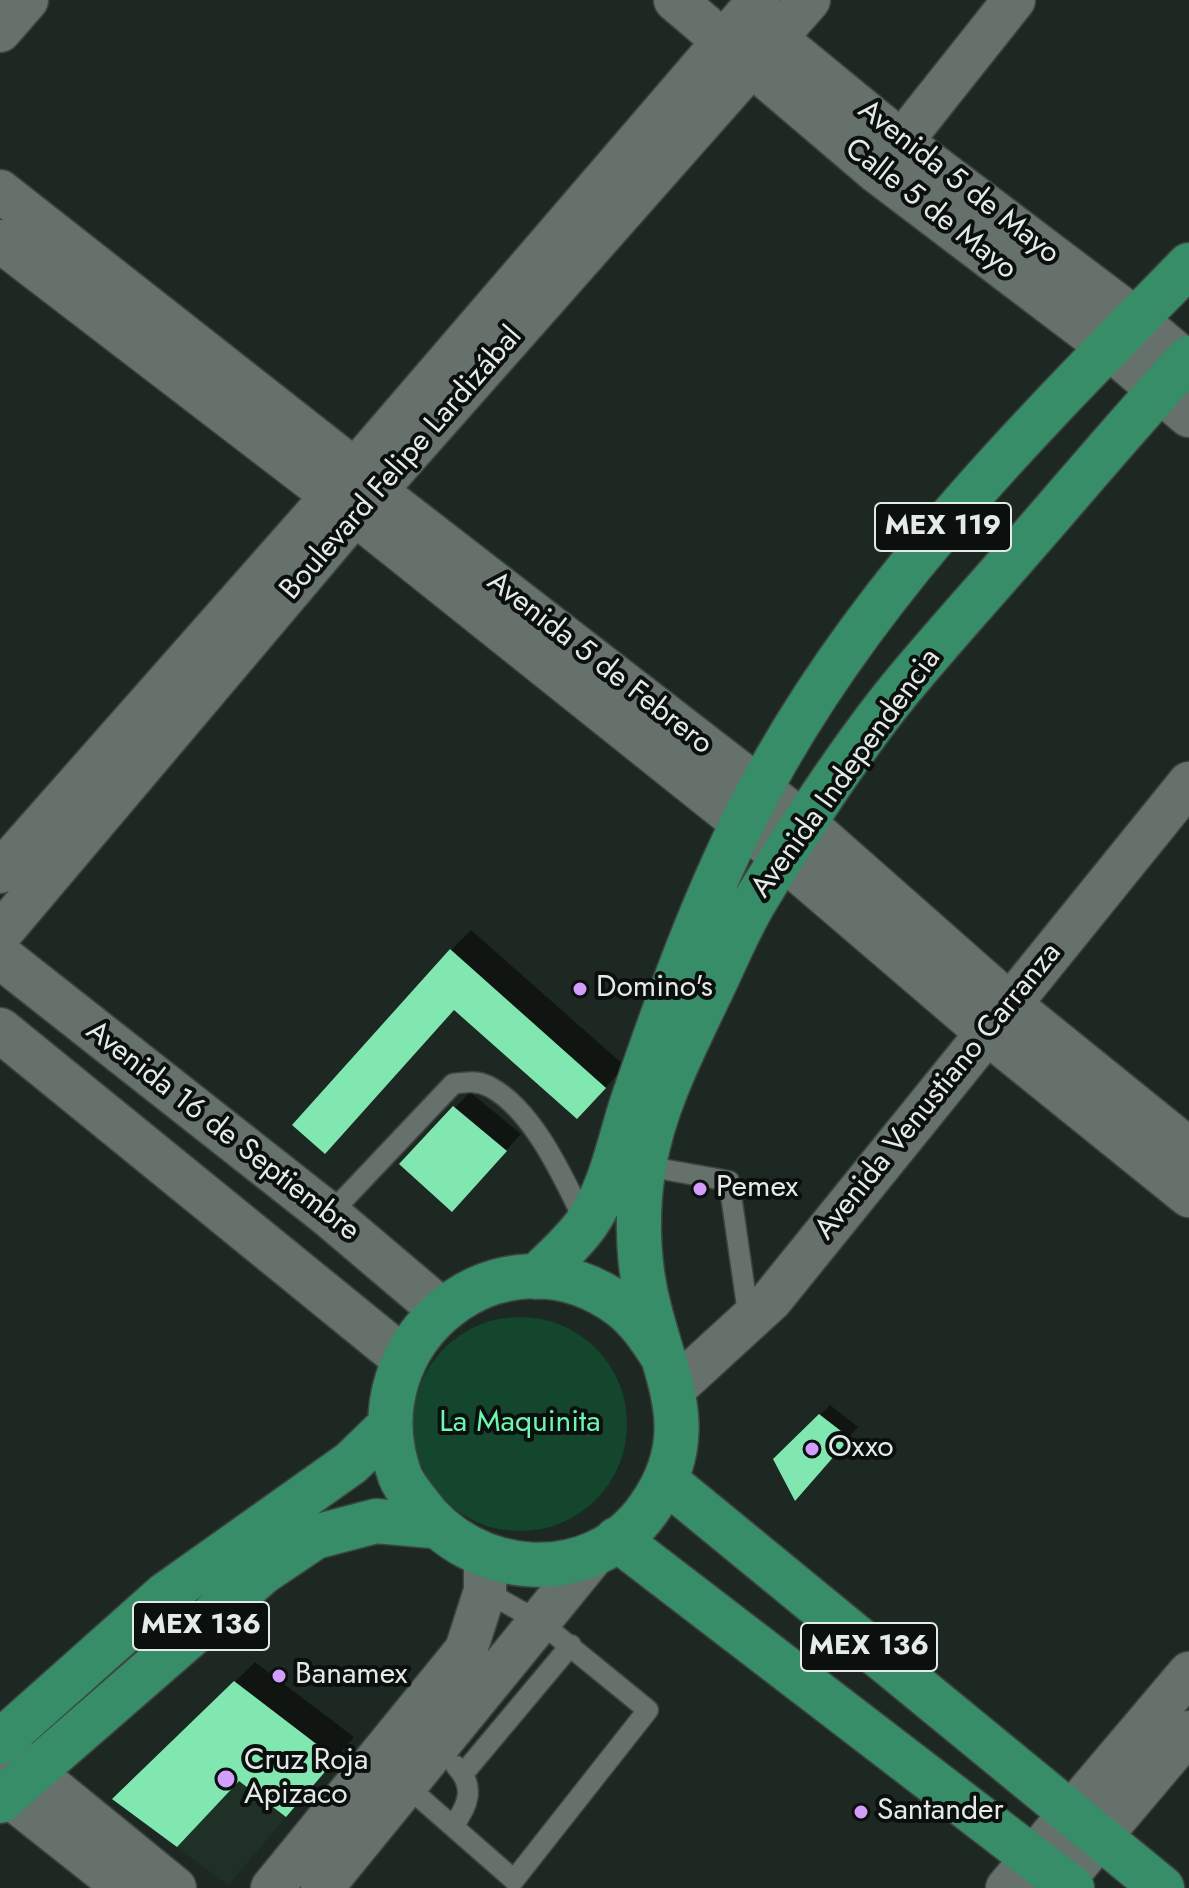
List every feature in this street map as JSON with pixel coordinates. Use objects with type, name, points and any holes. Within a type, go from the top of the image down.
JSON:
[{"type":"main road","name":"Avenida Independencia","points":[[607,1546],[646,1513],[666,1481],[675,1451],[679,1419],[644,1286],[629,1163],[668,1007],[751,806],[830,673],[919,552],[1189,265]]},
{"type":"main road","name":"Avenida Independencia","points":[[536,1277],[586,1224],[629,1163],[654,1121],[675,1066],[755,900],[897,693],[1182,378]]},
{"type":"main road","name":"Avenida 16 de Septiembre","points":[[0,956],[329,1215],[441,1310]]},
{"type":"main road","name":"Avenida 16 de Septiembre","points":[[0,1030],[403,1358]]},
{"type":"main road","points":[[607,1546],[547,1564],[522,1565],[485,1574],[458,1544],[433,1526],[401,1480],[388,1427],[392,1392],[403,1358],[420,1332],[441,1310],[481,1288],[503,1281],[536,1277],[581,1286],[622,1307],[644,1328],[668,1371]]},
{"type":"main road","name":"MEX 136","points":[[0,1743],[165,1595],[351,1463],[388,1427]]},
{"type":"main road","name":"MEX 136","points":[[666,1481],[1162,1888]]},
{"type":"main road","name":"MEX 136","points":[[10,1789],[263,1572],[315,1537],[376,1521],[433,1526]]},
{"type":"main road","name":"MEX 136","points":[[607,1546],[1046,1880]]},
{"type":"street","points":[[0,31],[27,0]]},
{"type":"street","name":"Calle 5 de Mayo","points":[[675,0],[748,27],[890,157]]},
{"type":"street","name":"Boulevard Felipe Lardizábal","points":[[0,934],[178,696],[543,277],[748,27],[809,0]]},
{"type":"street","points":[[890,157],[1014,0]]},
{"type":"street","name":"Avenida 5 de Mayo","points":[[890,157],[1182,378]]},
{"type":"street","name":"Avenida 5 de Febrero","points":[[0,191],[354,493],[794,840],[999,1019],[1189,1196]]},
{"type":"street","name":"Avenida 5 de Febrero","points":[[0,241],[354,493]]},
{"type":"street","name":"Boulevard Felipe Lardizábal","points":[[0,872],[178,696]]},
{"type":"street","name":"Avenida Venustiano Carranza","points":[[668,1371],[749,1320],[771,1300],[1189,783]]},
{"type":"street","name":"Avenida 5 de Febrero","points":[[999,1019],[1189,1149]]},
{"type":"street","points":[[272,1888],[391,1773],[451,1760],[555,1633],[607,1546]]},
{"type":"street","points":[[322,1888],[466,1650],[485,1574]]},
{"type":"street","points":[[1046,1880],[1189,1673]]},
{"type":"street","points":[[1086,1825],[1189,1732]]},
{"type":"street","points":[[0,1743],[10,1789],[125,1888]]},
{"type":"street","points":[[10,1789],[175,1888]]},
{"type":"lane","points":[[329,1215],[453,1084],[474,1081],[490,1087],[512,1102],[555,1162],[586,1224]]},
{"type":"lane","points":[[629,1163],[729,1181],[749,1320]]},
{"type":"lane","points":[[391,1773],[514,1880],[648,1710],[485,1574]]},
{"type":"lane","points":[[451,1760],[469,1792],[468,1806],[453,1826]]},
{"type":"shaded area","name":"Cruz Roja Apizaco","points":[[234,1681],[336,1759],[228,1885],[112,1799]]},
{"type":"green space","name":"La Maquinita","points":[[520,1317],[541,1319],[561,1326],[579,1335],[595,1349],[609,1365],[618,1383],[625,1403],[625,1445],[618,1465],[609,1483],[595,1499],[579,1513],[561,1522],[541,1529],[520,1531],[499,1529],[479,1522],[461,1513],[445,1499],[431,1483],[422,1465],[415,1445],[413,1424],[415,1403],[422,1383],[431,1365],[445,1349],[461,1335],[479,1326],[499,1319]]},
{"type":"building","points":[[450,949],[606,1088],[577,1119],[454,1010],[325,1154],[292,1125]]},
{"type":"building","points":[[453,1106],[507,1151],[452,1212],[399,1164]]},
{"type":"building","name":"Oxxo","points":[[819,1414],[850,1438],[795,1501],[773,1459]]},
{"type":"building","name":"Cruz Roja Apizaco","points":[[234,1681],[336,1759],[286,1817],[239,1781],[177,1847],[112,1799]]},
{"type":"place","name":"Domino's","points":[[580,989]]},
{"type":"place","name":"Pemex","points":[[700,1189]]},
{"type":"place","name":"Oxxo","points":[[812,1449]]},
{"type":"place","name":"Banamex","points":[[279,1676]]},
{"type":"place","name":"Cruz Roja Apizaco","points":[[226,1779]]},
{"type":"place","name":"Santander","points":[[861,1812]]}]
